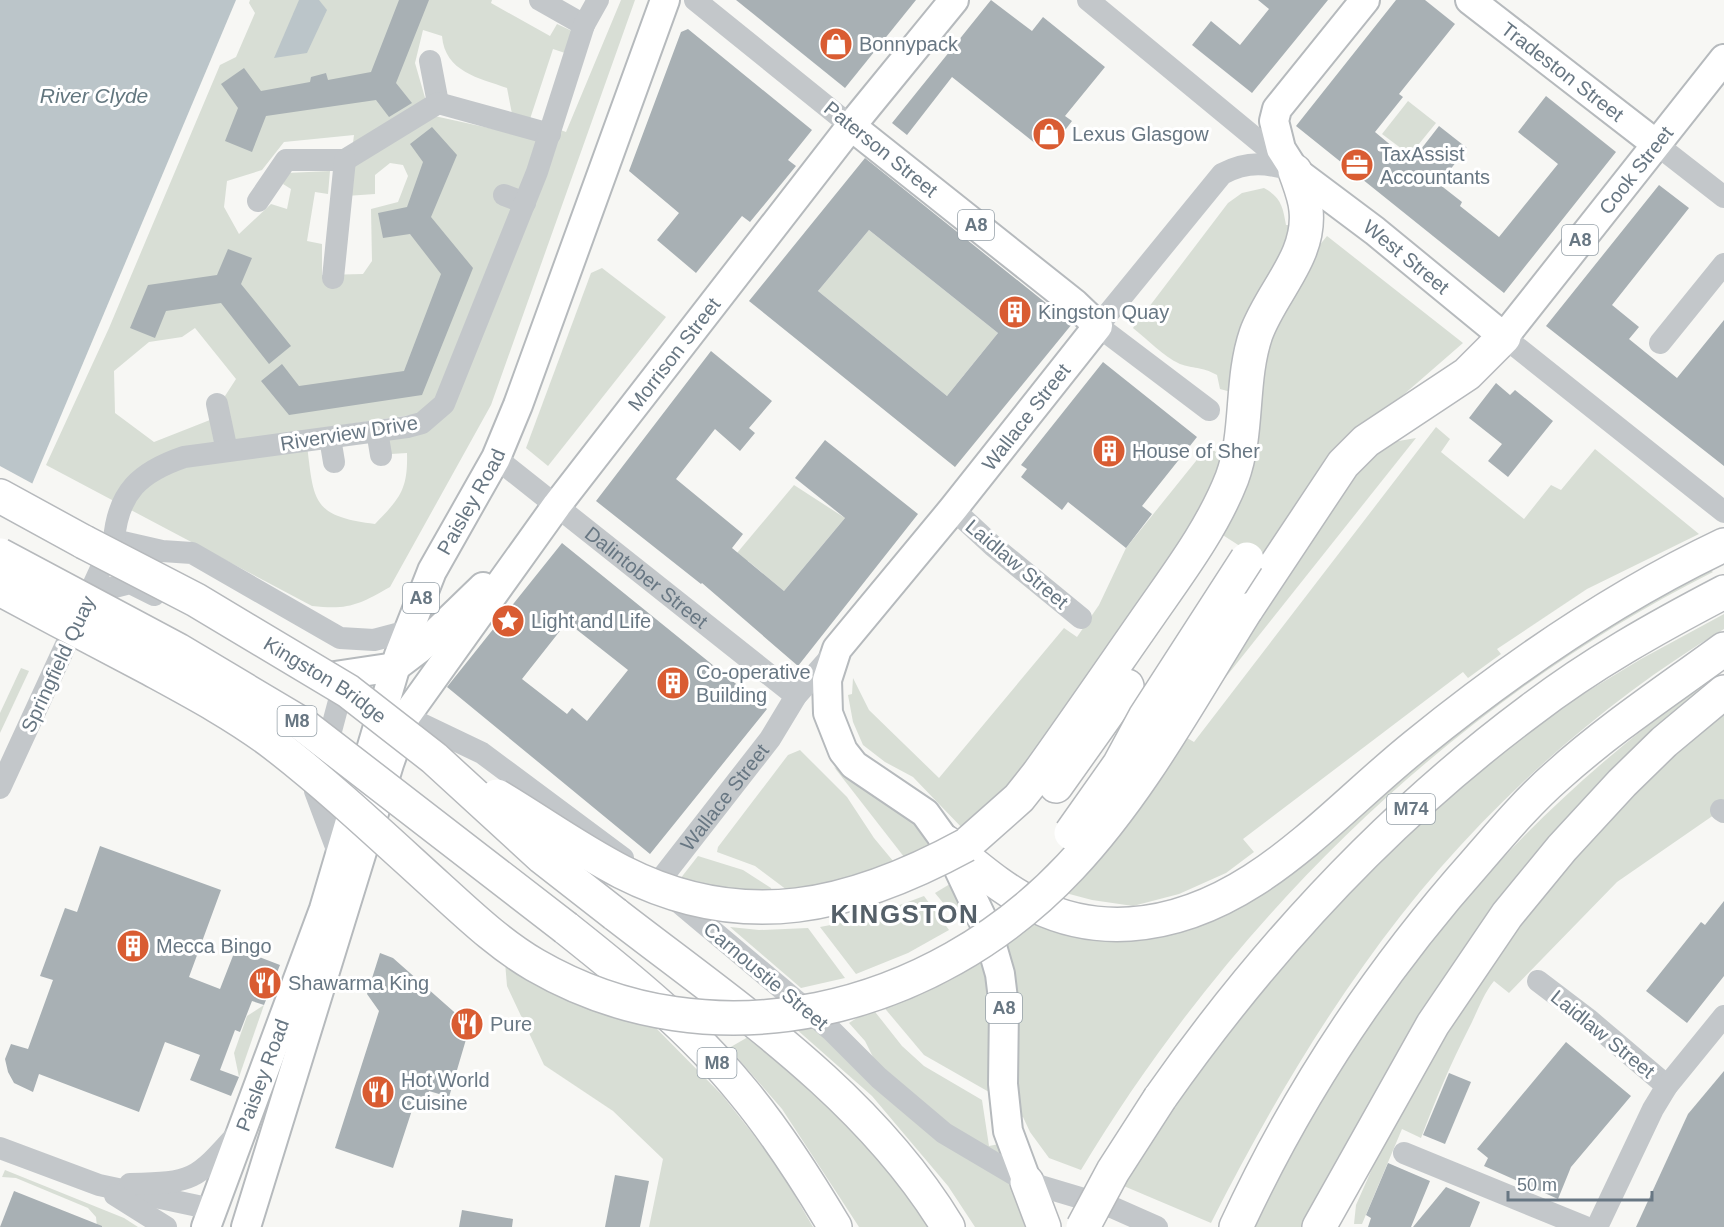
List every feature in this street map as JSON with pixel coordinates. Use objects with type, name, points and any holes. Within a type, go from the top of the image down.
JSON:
[{"type":"highway","points":[[434,758],[622,872],[670,892],[711,903],[781,908],[848,895],[923,868],[1019,798],[1164,594],[1208,528],[1233,476],[1243,423],[1251,351],[1263,316],[1290,271],[1305,237],[1306,208],[1295,171]]},
{"type":"highway","points":[[0,589],[169,679],[271,741],[492,935],[533,964],[579,987],[626,1004],[655,1011],[706,1017],[765,1017],[828,1009],[932,970],[960,956],[1048,889],[1091,844],[1122,804],[1330,480],[1366,441],[1467,374],[1504,337]]},
{"type":"highway","name":"Kingston Bridge","points":[[0,496],[196,600],[315,669],[434,758],[543,857],[770,1034],[858,1112],[914,1176],[948,1227]]},
{"type":"highway","points":[[932,970],[1051,856],[1089,810],[1119,765],[1234,550],[1060,782],[1028,813],[1002,832],[956,843]]},
{"type":"highway","name":"M74","points":[[956,843],[999,885],[1037,907],[1072,919],[1115,925],[1161,921],[1195,911],[1224,898],[1276,865],[1412,748],[1550,644],[1619,600],[1710,552]]},
{"type":"highway","name":"M8","points":[[0,555],[178,650],[302,724],[566,928],[681,1025],[743,1091],[778,1137],[835,1227]]},
{"type":"highway","name":"M74","points":[[1083,1227],[1113,1171],[1160,1098],[1214,1023],[1308,910],[1428,793],[1532,709],[1595,665],[1665,623],[1724,592]]},
{"type":"highway","points":[[1236,1227],[1266,1164],[1313,1079],[1386,970],[1471,867],[1557,776],[1630,716],[1724,649]]},
{"type":"highway","points":[[1319,1227],[1433,1024],[1507,915],[1562,848],[1622,783],[1664,742],[1724,692]]},
{"type":"highway","points":[[1027,1182],[1044,1227]]},
{"type":"highway","points":[[1338,1194],[1341,1227]]},
{"type":"main road","name":"Paisley Road","points":[[394,711],[339,855],[324,909],[209,1218],[248,1220],[389,764],[394,711],[395,667],[432,571],[496,458],[518,405],[665,0]]},
{"type":"main road","name":"Morrison Street","points":[[394,711],[538,533],[851,126],[954,0]]},
{"type":"main road","points":[[1295,171],[1281,148],[1274,121],[1277,110],[1365,0]]},
{"type":"main road","name":"Tradeston Street","points":[[1470,0],[1656,144]]},
{"type":"main road","name":"Cook Street","points":[[1504,337],[1724,59]]},
{"type":"main road","name":"Paterson Street","points":[[851,126],[1069,299],[1098,326]]},
{"type":"main road","name":"West Street","points":[[1295,171],[1375,231],[1504,337]]},
{"type":"main road","name":"Wallace Street","points":[[837,649],[953,509],[1098,326]]},
{"type":"main road","points":[[336,681],[395,667],[427,642],[538,533]]},
{"type":"main road","name":"A8","points":[[837,649],[827,680],[827,702],[828,713],[843,751],[854,765],[925,813],[956,843],[987,929],[1000,974],[1004,1007],[1003,1083],[1008,1131],[1027,1182]]},
{"type":"street","points":[[540,0],[584,25]]},
{"type":"street","name":"Riverview Drive","points":[[114,540],[118,512],[127,493],[141,478],[160,465],[184,457],[330,438],[422,423],[444,404],[525,203],[550,134],[584,25],[598,0]]},
{"type":"street","name":"Paterson Street","points":[[695,0],[851,126]]},
{"type":"street","name":"West Street","points":[[1088,0],[1295,171]]},
{"type":"street","points":[[430,61],[438,103]]},
{"type":"street","points":[[258,201],[286,160],[345,160],[438,103],[550,134]]},
{"type":"street","points":[[1656,144],[1724,197]]},
{"type":"street","points":[[333,278],[345,160]]},
{"type":"street","name":"Wallace Street","points":[[1098,326],[1222,174],[1235,167],[1253,162],[1295,171]]},
{"type":"street","points":[[504,195],[525,203]]},
{"type":"street","points":[[1660,343],[1724,264]]},
{"type":"street","name":"Paterson Street","points":[[1098,326],[1209,410]]},
{"type":"street","name":"West Street","points":[[1504,337],[1724,512]]},
{"type":"street","points":[[217,404],[227,451]]},
{"type":"street","points":[[377,431],[381,455]]},
{"type":"street","points":[[330,438],[334,462]]},
{"type":"street","name":"Dalintober Street","points":[[496,458],[796,696]]},
{"type":"street","name":"Laidlaw Street","points":[[953,509],[993,546],[1082,618]]},
{"type":"street","points":[[114,540],[162,551],[192,553],[340,638],[374,640],[408,631]]},
{"type":"street","name":"Springfield Quay","points":[[0,788],[114,540]]},
{"type":"street","name":"Carnoustie Street","points":[[91,593],[130,583],[482,753],[657,884],[831,1030],[910,1106],[944,1132],[1027,1182],[1114,1208],[1157,1227]]},
{"type":"street","name":"Wallace Street","points":[[657,884],[770,739],[796,696],[837,649]]},
{"type":"street","points":[[336,681],[315,791],[339,855]]},
{"type":"street","points":[[389,764],[482,753]]},
{"type":"street","name":"Laidlaw Street","points":[[1538,981],[1588,1018],[1667,1086]]},
{"type":"street","points":[[1598,1227],[1653,1109],[1667,1086],[1724,1016]]},
{"type":"street","points":[[99,1185],[175,1183],[187,1180],[213,1161],[242,1129]]},
{"type":"street","points":[[0,1148],[99,1185],[209,1218]]},
{"type":"street","points":[[1404,1153],[1586,1227]]},
{"type":"street","points":[[99,1185],[166,1227]]},
{"type":"shaded area","points":[[250,0],[492,0],[491,3],[550,36],[557,24],[572,31],[565,53],[553,49],[530,119],[566,132],[621,0],[635,0],[491,405],[390,587],[353,605],[312,606],[46,465],[109,328],[220,65],[236,57],[255,13],[249,3]],"holes":[[[423,30],[442,36],[449,58],[465,72],[507,88],[512,114],[507,132],[430,115],[415,63]],[[354,135],[346,196],[375,194],[375,175],[390,163],[403,165],[408,176],[398,202],[371,209],[372,261],[363,274],[322,275],[322,244],[307,241],[315,192],[328,194],[330,171],[287,173],[283,184],[291,189],[287,209],[271,204],[239,234],[224,207],[227,181],[262,170],[284,142]],[[195,328],[236,379],[225,396],[233,441],[425,413],[387,436],[391,454],[407,453],[404,485],[391,507],[375,524],[354,521],[328,511],[320,503],[315,493],[307,445],[222,455],[215,418],[154,442],[115,413],[114,371],[149,342],[182,337]]]},
{"type":"shaded area","points":[[1408,101],[1436,123],[1410,155],[1382,134]]},
{"type":"shaded area","points":[[1264,188],[1280,203],[1286,225],[1294,225],[1231,392],[1220,389],[1217,375],[1174,361],[1133,328],[1228,203],[1242,193]]},
{"type":"shaded area","points":[[869,230],[998,333],[947,396],[818,291]]},
{"type":"shaded area","points":[[1327,236],[1463,343],[1348,443],[1263,561],[1215,530],[1244,415],[1269,338],[1285,301],[1304,267]]},
{"type":"shaded area","points":[[602,268],[666,317],[548,466],[526,448],[591,273]]},
{"type":"shaded area","points":[[1436,427],[1450,439],[1441,452],[1524,519],[1551,485],[1561,490],[1595,449],[1699,534],[1587,589],[1497,649],[1501,654],[1468,678],[1463,672],[1243,839],[1254,852],[1226,873],[1179,894],[1133,906],[1092,900],[1058,891],[1175,731],[1194,742]]},
{"type":"shaded area","points":[[1416,438],[1202,707],[1359,460],[1393,442]]},
{"type":"shaded area","points":[[1208,446],[1224,458],[1195,523],[1039,762],[964,830],[913,777],[885,762],[863,745],[853,722],[848,695],[852,694],[853,678],[869,710],[939,778],[1064,628],[1077,637],[1099,605],[1126,548]]},
{"type":"shaded area","points":[[794,485],[845,518],[784,591],[748,561],[727,565]]},
{"type":"shaded area","points":[[1701,562],[1713,572],[1617,625],[1525,686],[1438,753],[1355,826],[1278,905],[1207,989],[1141,1078],[1081,1170],[1049,1158],[1030,1132],[1023,1117],[1015,1120],[996,942],[1029,917],[1150,935],[1485,703]]},
{"type":"shaded area","points":[[1724,614],[1724,629],[1672,662],[1622,698],[1574,737],[1527,779],[1440,868],[1400,916],[1322,1027],[1264,1124],[1211,1223],[1119,1184],[1188,1075],[1354,881],[1478,769],[1560,708],[1641,659]]},
{"type":"shaded area","points":[[21,668],[29,671],[0,733],[0,713]]},
{"type":"shaded area","points":[[1705,683],[1709,688],[1599,787],[1312,1227],[1255,1227],[1296,1146],[1341,1068],[1391,995],[1444,925],[1502,859],[1565,797],[1632,738]]},
{"type":"shaded area","points":[[1724,710],[1724,808],[1617,882],[1509,993],[1494,981],[1455,1056],[1421,1138],[1402,1129],[1362,1224],[1354,1224],[1356,1205],[1391,1126],[1465,998],[1545,889],[1645,779]]},
{"type":"shaded area","points":[[800,750],[847,797],[874,838],[898,867],[860,879],[787,890],[755,866],[717,852],[718,847],[788,755]]},
{"type":"shaded area","points":[[834,767],[911,820],[935,849],[908,862]]},
{"type":"shaded area","points":[[698,856],[743,870],[771,888],[772,892],[735,890],[680,879]]},
{"type":"shaded area","points":[[955,881],[972,914],[958,921],[935,893]]},
{"type":"shaded area","points":[[924,896],[949,930],[908,953],[856,974],[820,927],[862,919]]},
{"type":"shaded area","points":[[730,927],[759,930],[808,928],[845,978],[801,988]]},
{"type":"shaded area","points":[[982,954],[994,995],[989,1092],[924,1055],[882,1005]]},
{"type":"shaded area","points":[[505,962],[652,1024],[722,1095],[753,1134],[780,1170],[813,1227],[649,1227],[663,1159],[613,1111],[544,1065],[507,986]]},
{"type":"shaded area","points":[[264,1005],[239,1077],[234,1053],[247,1016]]},
{"type":"shaded area","points":[[872,1008],[902,1046],[924,1066],[982,1100],[989,1146],[999,1144],[1002,1157],[953,1128],[875,1061],[865,1041],[849,1023]]},
{"type":"shaded area","points":[[809,1025],[1010,1183],[1025,1227],[975,1227],[948,1186],[872,1096],[795,1028]]},
{"type":"shaded area","points":[[748,1037],[846,1124],[869,1148],[891,1173],[928,1227],[859,1227],[782,1109],[729,1048]]},
{"type":"shaded area","points":[[5,1170],[124,1218],[138,1227],[97,1227],[96,1217],[88,1208],[16,1178],[2,1177]]},
{"type":"water","name":"River Clyde","points":[[0,0],[236,0],[30,489],[0,551]]},
{"type":"water","points":[[299,0],[319,0],[327,10],[307,53],[274,58]]},
{"type":"pier","points":[[0,466],[35,485],[0,554]]},
{"type":"building","points":[[399,0],[429,0],[396,83],[412,103],[389,117],[376,100],[266,116],[252,152],[225,141],[238,108],[221,84],[244,68],[261,91],[310,82],[311,77],[326,73],[328,80],[371,72]]},
{"type":"building","name":"Bonnypack","points":[[736,0],[916,0],[845,88]]},
{"type":"building","points":[[991,0],[1032,31],[1043,17],[1105,67],[1065,116],[1072,121],[1056,142],[1041,148],[952,77],[907,135],[892,123]]},
{"type":"building","points":[[1258,0],[1328,0],[1252,93],[1192,45],[1211,21],[1240,45],[1269,9]]},
{"type":"building","points":[[1396,0],[1425,0],[1455,24],[1399,94],[1403,97],[1375,132],[1411,162],[1439,126],[1467,148],[1439,184],[1462,202],[1460,206],[1499,237],[1558,164],[1518,132],[1546,96],[1616,152],[1504,293],[1296,126]]},
{"type":"building","points":[[688,29],[812,130],[788,160],[796,166],[750,222],[742,216],[696,273],[657,240],[679,213],[629,171],[681,32]]},
{"type":"building","points":[[432,127],[457,155],[431,217],[473,268],[422,395],[289,415],[261,381],[282,364],[299,386],[404,371],[441,274],[410,234],[383,238],[378,213],[407,207],[423,162],[410,144]]},
{"type":"building","name":"Kingston Quay","points":[[865,158],[1072,324],[955,467],[749,301]],"holes":[[[869,230],[998,333],[947,396],[818,291]]]},
{"type":"building","points":[[1659,185],[1689,208],[1612,305],[1639,327],[1629,339],[1677,378],[1724,320],[1724,466],[1546,326]]},
{"type":"building","points":[[228,249],[252,258],[241,284],[291,346],[269,364],[221,303],[166,311],[155,338],[130,328],[148,285],[217,275]]},
{"type":"building","points":[[711,351],[772,401],[749,428],[755,433],[740,451],[715,429],[676,479],[743,534],[732,548],[784,591],[845,518],[795,478],[825,440],[918,514],[798,666],[702,583],[596,501]]},
{"type":"building","name":"House of Sher","points":[[1103,362],[1197,437],[1142,506],[1152,514],[1126,548],[1068,502],[1062,510],[1021,477],[1027,469],[1021,465]]},
{"type":"building","points":[[1496,383],[1510,395],[1515,390],[1553,421],[1508,477],[1488,461],[1502,444],[1469,418]]},
{"type":"building","name":"Co-operative Building","points":[[562,543],[767,709],[650,854],[447,687]],"holes":[[[567,622],[628,670],[587,721],[572,708],[567,714],[522,679]]]},
{"type":"building","name":"Mecca Bingo","points":[[100,846],[221,890],[189,977],[220,989],[236,948],[280,965],[264,1005],[252,1001],[240,1032],[235,1030],[220,1070],[239,1077],[231,1096],[190,1080],[200,1055],[165,1042],[139,1112],[39,1074],[33,1092],[14,1083],[8,1072],[5,1059],[11,1044],[28,1049],[53,980],[40,976],[65,908],[77,912]]},
{"type":"building","points":[[1724,901],[1724,976],[1687,1023],[1646,991],[1701,922],[1705,925]]},
{"type":"building","points":[[380,953],[393,958],[470,1026],[449,1097],[429,1091],[424,1108],[414,1104],[393,1168],[335,1148],[379,1011],[367,994]]},
{"type":"building","points":[[1566,1042],[1631,1096],[1571,1167],[1558,1199],[1484,1166],[1488,1158],[1477,1149]]},
{"type":"building","points":[[1724,1071],[1724,1227],[1636,1227],[1688,1114]]},
{"type":"building","points":[[1449,1073],[1471,1082],[1445,1144],[1423,1135]]},
{"type":"building","points":[[1388,1163],[1430,1181],[1411,1227],[1368,1227],[1371,1218],[1366,1215]]},
{"type":"building","points":[[615,1175],[649,1181],[640,1227],[605,1227]]},
{"type":"building","points":[[1446,1187],[1480,1202],[1470,1227],[1413,1227]]},
{"type":"building","points":[[14,1191],[102,1226],[102,1227],[0,1227]]},
{"type":"building","points":[[462,1210],[513,1219],[512,1227],[459,1227]]},
{"type":"place","name":"Bonnypack","points":[[836,44]]},
{"type":"place","name":"Lexus Glasgow","points":[[1049,134]]},
{"type":"place","name":"TaxAssist Accountants","points":[[1357,165]]},
{"type":"place","name":"Kingston Quay","points":[[1015,312]]},
{"type":"place","name":"House of Sher","points":[[1109,451]]},
{"type":"place","name":"Light and Life","points":[[508,621]]},
{"type":"place","name":"Co-operative Building","points":[[673,683]]},
{"type":"place","name":"Mecca Bingo","points":[[133,946]]},
{"type":"place","name":"Shawarma King","points":[[265,983]]},
{"type":"place","name":"Pure","points":[[467,1024]]},
{"type":"place","name":"Hot World Cuisine","points":[[378,1092]]},
{"type":"district","name":"KINGSTON","points":[[905,914]]}]
